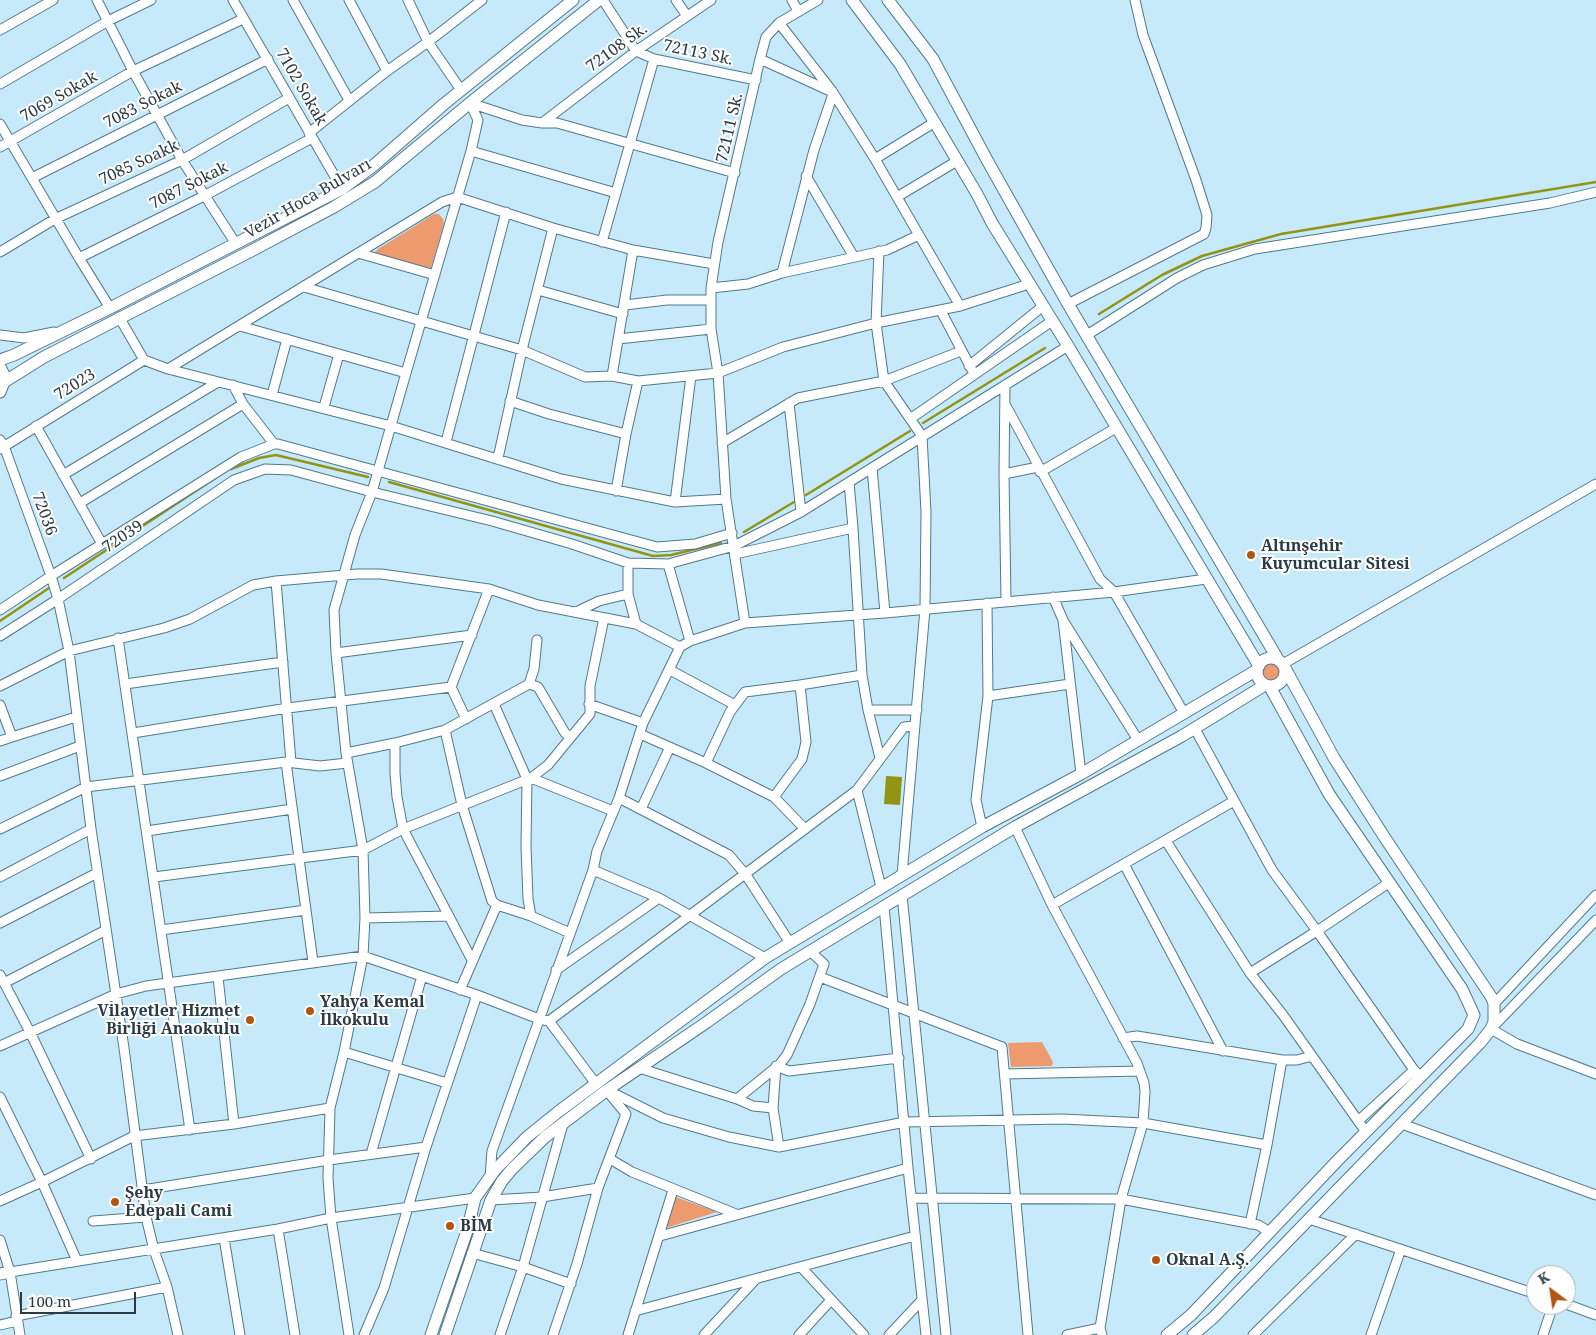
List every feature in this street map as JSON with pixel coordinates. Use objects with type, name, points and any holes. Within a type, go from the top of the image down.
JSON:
[{"type":"main road","name":"Vezir Hoca Bulvarı","points":[[0,360],[110,308],[342,189],[573,0]]},
{"type":"main road","name":"Vezir Hoca Bulvarı","points":[[2,387],[44,357],[119,317],[242,256],[375,182],[470,103],[601,0]]},
{"type":"main road","points":[[852,0],[900,64],[935,122],[1029,284],[1249,650],[1258,668],[1259,679],[1268,686],[1276,699],[1329,794],[1462,989],[1474,1014],[1468,1029],[1417,1073],[1366,1132],[1192,1316],[1168,1335]]},
{"type":"main road","points":[[888,0],[933,59],[1068,304],[1282,664],[1334,758],[1494,1004],[1492,1029],[1480,1043],[1214,1317],[1194,1335]]},
{"type":"main road","points":[[0,367],[4,375],[2,387]]},
{"type":"main road","points":[[1244,677],[1251,667],[1252,661],[1249,650]]},
{"type":"main road","points":[[431,1335],[468,1228],[475,1198],[495,1170],[527,1137],[765,958],[982,827],[1082,774],[1244,677],[1258,668],[1266,659],[1270,658],[1282,664]]},
{"type":"main road","points":[[445,1335],[491,1200],[502,1181],[527,1153],[563,1124],[607,1090],[781,969],[1015,827],[1195,729],[1252,693],[1282,682],[1285,678],[1282,664]]},
{"type":"main road","points":[[1252,693],[1262,692],[1276,699]]},
{"type":"street","points":[[0,30],[53,0]]},
{"type":"street","points":[[97,0],[133,71],[182,160],[236,244]]},
{"type":"street","points":[[0,84],[108,21],[151,0]]},
{"type":"street","name":"7102 Sokak","points":[[233,0],[342,189]]},
{"type":"street","points":[[293,0],[349,100]]},
{"type":"street","points":[[349,0],[387,71]]},
{"type":"street","points":[[408,0],[428,42],[461,90]]},
{"type":"street","name":"7087 Sokak","points":[[79,258],[204,196],[311,135],[349,100],[482,0]]},
{"type":"street","points":[[601,0],[636,51]]},
{"type":"street","points":[[676,0],[687,16]]},
{"type":"street","name":"72108 Sk.","points":[[542,123],[636,51],[712,0]]},
{"type":"street","points":[[792,0],[798,11]]},
{"type":"street","name":"72111 Sk.","points":[[745,623],[726,499],[718,373],[711,329],[711,288],[714,264],[766,38],[779,23],[818,0]]},
{"type":"street","points":[[1068,304],[1204,234],[1206,228],[1208,215],[1143,35],[1135,0]]},
{"type":"street","name":"7069 Sokak","points":[[0,147],[133,71],[243,18]]},
{"type":"street","points":[[779,23],[833,93],[897,197],[960,306]]},
{"type":"street","name":"72113 Sk.","points":[[636,51],[654,59],[756,80]]},
{"type":"street","name":"7083 Sokak","points":[[32,178],[268,59]]},
{"type":"street","points":[[602,242],[654,59]]},
{"type":"street","points":[[760,59],[833,93]]},
{"type":"street","points":[[782,273],[806,176],[833,93]]},
{"type":"street","name":"7085 Soakk","points":[[0,252],[55,219],[182,160],[289,98]]},
{"type":"street","points":[[470,103],[522,120],[557,123],[735,173]]},
{"type":"street","points":[[349,1335],[331,1218],[328,1178],[330,1108],[344,1052],[363,956],[365,918],[363,850],[347,763],[340,702],[334,610],[355,535],[372,492],[471,151],[478,120],[470,103]]},
{"type":"street","points":[[874,159],[935,122]]},
{"type":"street","points":[[0,124],[55,219],[110,308]]},
{"type":"street","points":[[471,151],[616,193]]},
{"type":"street","points":[[897,197],[957,161]]},
{"type":"street","points":[[806,176],[854,257]]},
{"type":"street","points":[[1087,336],[1177,278],[1203,265],[1255,250],[1550,203],[1596,192]]},
{"type":"street","points":[[168,369],[442,202],[457,197],[602,242],[633,250],[714,264]]},
{"type":"street","points":[[446,442],[506,212]]},
{"type":"street","points":[[498,458],[522,350],[553,228]]},
{"type":"street","points":[[711,288],[748,284],[782,273],[887,250],[918,235]]},
{"type":"street","points":[[612,376],[633,250]]},
{"type":"street","points":[[879,251],[876,323],[884,381],[922,436],[926,512],[925,608],[902,875]]},
{"type":"street","points":[[358,253],[435,275]]},
{"type":"street","points":[[304,287],[522,350],[585,377],[612,376],[638,381],[718,373],[783,347],[876,323],[960,306],[1029,284]]},
{"type":"street","points":[[538,290],[624,310],[667,300],[710,300]]},
{"type":"street","points":[[969,366],[1043,306]]},
{"type":"street","points":[[940,311],[974,374]]},
{"type":"street","points":[[119,317],[144,360],[168,369],[391,426],[560,479],[675,502],[726,499]]},
{"type":"street","points":[[910,419],[1052,321]]},
{"type":"street","points":[[240,326],[406,373]]},
{"type":"street","points":[[0,335],[24,338],[67,329]]},
{"type":"street","points":[[618,339],[711,329]]},
{"type":"street","points":[[272,395],[287,339]]},
{"type":"street","points":[[735,550],[801,512],[1068,346]]},
{"type":"street","points":[[722,443],[798,398],[884,381],[960,351]]},
{"type":"street","points":[[324,407],[339,354]]},
{"type":"street","name":"72023","points":[[1,445],[36,426],[144,360]]},
{"type":"street","points":[[675,502],[691,376]]},
{"type":"street","points":[[616,491],[638,381]]},
{"type":"street","points":[[63,474],[218,382]]},
{"type":"street","points":[[233,385],[244,404],[274,444]]},
{"type":"street","points":[[1005,385],[1006,601]]},
{"type":"street","points":[[510,402],[626,434]]},
{"type":"street","points":[[789,403],[801,512]]},
{"type":"street","points":[[80,504],[244,404]]},
{"type":"street","points":[[1005,404],[1100,579],[1114,592],[1184,712]]},
{"type":"street","points":[[36,426],[102,544]]},
{"type":"street","points":[[1004,474],[1039,469],[1116,428]]},
{"type":"street","points":[[0,598],[3,609],[51,576],[241,457],[274,444],[656,547],[695,544],[732,533]]},
{"type":"street","name":"72036","points":[[1,445],[51,576],[69,651],[91,830],[116,994],[146,1217],[178,1335]]},
{"type":"street","points":[[872,468],[885,613]]},
{"type":"street","name":"72039","points":[[0,636],[234,480],[265,469],[291,470],[372,492]]},
{"type":"street","points":[[849,482],[862,675],[868,710],[880,758]]},
{"type":"street","points":[[1282,664],[1596,484]]},
{"type":"street","points":[[372,492],[499,523],[628,562],[668,564],[853,528]]},
{"type":"street","points":[[628,562],[628,594],[636,624]]},
{"type":"street","points":[[668,564],[690,641]]},
{"type":"street","points":[[0,686],[69,651],[164,628],[190,619],[254,585],[276,580],[343,575],[381,574],[489,589],[538,605],[636,624],[680,647]]},
{"type":"street","points":[[489,1179],[492,1151],[593,870],[597,851],[619,798],[643,723],[680,647],[690,641],[745,623],[885,613],[1114,592],[1206,578]]},
{"type":"street","points":[[276,580],[288,708],[288,762],[292,809],[313,962]]},
{"type":"street","points":[[466,719],[451,687],[489,589]]},
{"type":"street","points":[[576,612],[599,601],[628,594]]},
{"type":"street","points":[[1053,597],[1063,620],[1138,740]]},
{"type":"street","points":[[982,827],[976,800],[988,696],[987,603]]},
{"type":"street","points":[[154,877],[363,850],[403,829],[529,779],[548,765],[590,714],[590,686],[604,618]]},
{"type":"street","points":[[1063,620],[1082,774]]},
{"type":"street","points":[[336,653],[472,635]]},
{"type":"street","points":[[118,638],[190,1130]]},
{"type":"street","points":[[346,753],[445,730],[529,684],[535,662],[537,640]]},
{"type":"street","points":[[125,684],[283,662]]},
{"type":"street","points":[[670,670],[735,705]]},
{"type":"street","points":[[706,763],[730,712],[745,692],[862,675]]},
{"type":"street","points":[[529,684],[538,687],[570,737]]},
{"type":"street","points":[[988,696],[1070,684]]},
{"type":"street","points":[[774,798],[802,759],[806,742],[800,685]]},
{"type":"street","points":[[133,733],[288,708],[451,687]]},
{"type":"street","points":[[494,704],[529,779],[526,846],[528,899],[531,916]]},
{"type":"street","points":[[589,704],[643,723]]},
{"type":"street","points":[[0,705],[12,737]]},
{"type":"street","points":[[868,710],[917,710]]},
{"type":"street","points":[[0,741],[76,717]]},
{"type":"street","points":[[549,1021],[857,790],[904,728],[915,726]]},
{"type":"street","points":[[1195,729],[1272,870],[1417,1073],[1358,1121]]},
{"type":"street","points":[[445,730],[462,805],[492,901],[497,905],[531,916],[570,933]]},
{"type":"street","points":[[640,734],[706,763],[774,798],[805,829]]},
{"type":"street","points":[[395,743],[396,789],[403,829],[472,960]]},
{"type":"street","points":[[0,776],[80,746]]},
{"type":"street","points":[[641,809],[670,747]]},
{"type":"street","points":[[0,829],[86,787],[288,762],[320,766],[347,763]]},
{"type":"street","points":[[529,779],[613,811]]},
{"type":"street","points":[[857,790],[881,887]]},
{"type":"street","points":[[619,798],[729,855],[746,875],[790,943]]},
{"type":"street","points":[[1052,905],[1234,801]]},
{"type":"street","points":[[147,831],[292,809]]},
{"type":"street","points":[[1015,827],[1052,905],[1140,1072],[1145,1092],[1143,1123],[1121,1199],[1101,1332],[1067,1335]]},
{"type":"street","points":[[0,877],[91,830]]},
{"type":"street","points":[[1166,841],[1250,973],[1366,1132]]},
{"type":"street","points":[[1124,864],[1223,1051]]},
{"type":"street","points":[[593,870],[659,898],[765,958]]},
{"type":"street","points":[[0,923],[97,873]]},
{"type":"street","points":[[1250,973],[1390,882]]},
{"type":"street","points":[[902,895],[946,1335]]},
{"type":"street","points":[[1494,1004],[1596,895]]},
{"type":"street","points":[[556,970],[659,898]]},
{"type":"street","points":[[460,990],[497,905]]},
{"type":"street","points":[[884,906],[914,1236],[926,1335]]},
{"type":"street","points":[[161,930],[306,910]]},
{"type":"street","points":[[365,918],[449,916]]},
{"type":"street","points":[[1596,920],[1492,1029],[1518,1044],[1596,1074]]},
{"type":"street","points":[[91,1159],[30,1032],[2,979],[106,930]]},
{"type":"street","points":[[737,1099],[787,1056],[824,964],[810,952]]},
{"type":"street","points":[[0,1046],[116,994],[146,986],[363,956],[549,1021],[596,1084]]},
{"type":"street","points":[[371,1154],[422,976]]},
{"type":"street","points":[[218,977],[234,1124]]},
{"type":"street","points":[[820,977],[1002,1047],[1028,1335]]},
{"type":"street","points":[[364,1335],[384,1288],[426,1147],[477,995]]},
{"type":"street","points":[[1123,1038],[1137,1036],[1282,1060],[1297,1060],[1312,1056]]},
{"type":"street","points":[[344,1052],[447,1083]]},
{"type":"street","points":[[776,1066],[790,1071],[899,1058]]},
{"type":"street","points":[[1250,1224],[1267,1145],[1282,1060]]},
{"type":"street","points":[[776,1066],[773,1108],[779,1147]]},
{"type":"street","points":[[639,1068],[737,1099],[753,1106],[773,1108]]},
{"type":"street","points":[[1004,1074],[1140,1072]]},
{"type":"street","points":[[607,1090],[663,1118],[729,1137],[779,1147],[905,1122],[1063,1119],[1143,1123],[1267,1145]]},
{"type":"street","points":[[553,1335],[598,1188],[626,1114],[607,1090]]},
{"type":"street","points":[[0,1097],[42,1182],[77,1261]]},
{"type":"street","points":[[0,1201],[91,1159],[134,1136],[234,1124],[330,1108]]},
{"type":"street","points":[[500,1335],[523,1267],[563,1124]]},
{"type":"street","points":[[1402,1124],[1596,1195]]},
{"type":"street","points":[[143,1190],[329,1160],[426,1147]]},
{"type":"street","points":[[610,1158],[632,1172],[736,1214]]},
{"type":"street","points":[[660,1236],[908,1168]]},
{"type":"street","points":[[491,1200],[542,1197],[598,1188]]},
{"type":"street","points":[[628,1335],[673,1190]]},
{"type":"street","points":[[5,1273],[154,1250],[331,1218],[475,1198]]},
{"type":"street","points":[[912,1198],[1121,1199],[1258,1225],[1270,1232]]},
{"type":"street","points":[[94,1221],[146,1217]]},
{"type":"street","points":[[1309,1219],[1526,1291]]},
{"type":"street","points":[[278,1229],[295,1335]]},
{"type":"street","points":[[1253,1335],[1356,1234]]},
{"type":"street","points":[[636,1311],[914,1236]]},
{"type":"street","points":[[224,1238],[240,1335]]},
{"type":"street","points":[[0,1240],[5,1273],[20,1335]]},
{"type":"street","points":[[1371,1335],[1401,1249]]},
{"type":"street","points":[[472,1253],[523,1267],[570,1284]]},
{"type":"street","points":[[801,1267],[864,1335]]},
{"type":"street","points":[[704,1335],[756,1279]]},
{"type":"street","points":[[0,1325],[17,1318],[166,1287]]},
{"type":"street","points":[[799,1335],[832,1300]]},
{"type":"street","points":[[889,1335],[922,1300]]},
{"type":"street","points":[[1576,1307],[1596,1314]]},
{"type":"street","points":[[1542,1335],[1549,1315]]},
{"type":"shaded area","points":[[434,214],[439,214],[444,224],[430,271],[375,256],[375,252],[378,249]]},
{"type":"shaded area","points":[[1272,662],[1279,665],[1282,672],[1279,679],[1272,682],[1265,679],[1262,672],[1265,665]]},
{"type":"shaded area","points":[[886,776],[902,777],[900,805],[884,804]]},
{"type":"shaded area","points":[[1042,1042],[1053,1062],[1052,1066],[1011,1067],[1008,1043]]},
{"type":"shaded area","points":[[676,1197],[717,1212],[666,1228]]},
{"type":"waterway","points":[[1099,314],[1162,275],[1202,256],[1281,234],[1596,182]]},
{"type":"waterway","points":[[923,423],[1045,348]]},
{"type":"waterway","points":[[806,495],[910,431]]},
{"type":"waterway","points":[[231,469],[259,458],[276,455],[368,477]]},
{"type":"waterway","points":[[64,578],[217,477]]},
{"type":"waterway","points":[[389,482],[653,556],[671,555],[721,543]]},
{"type":"waterway","points":[[744,532],[794,502]]},
{"type":"waterway","points":[[0,621],[52,586]]},
{"type":"place","name":"Altınşehir Kuyumcular Sitesi","points":[[1251,555]]},
{"type":"place","name":"Yahya Kemal İlkokulu","points":[[310,1011]]},
{"type":"place","name":"Vilayetler Hizmet Birliği Anaokulu","points":[[250,1020]]},
{"type":"place","name":"Şehy Edepali Cami","points":[[115,1202]]},
{"type":"place","name":"BİM","points":[[450,1226]]},
{"type":"place","name":"Oknal A.Ş.","points":[[1156,1260]]}]
